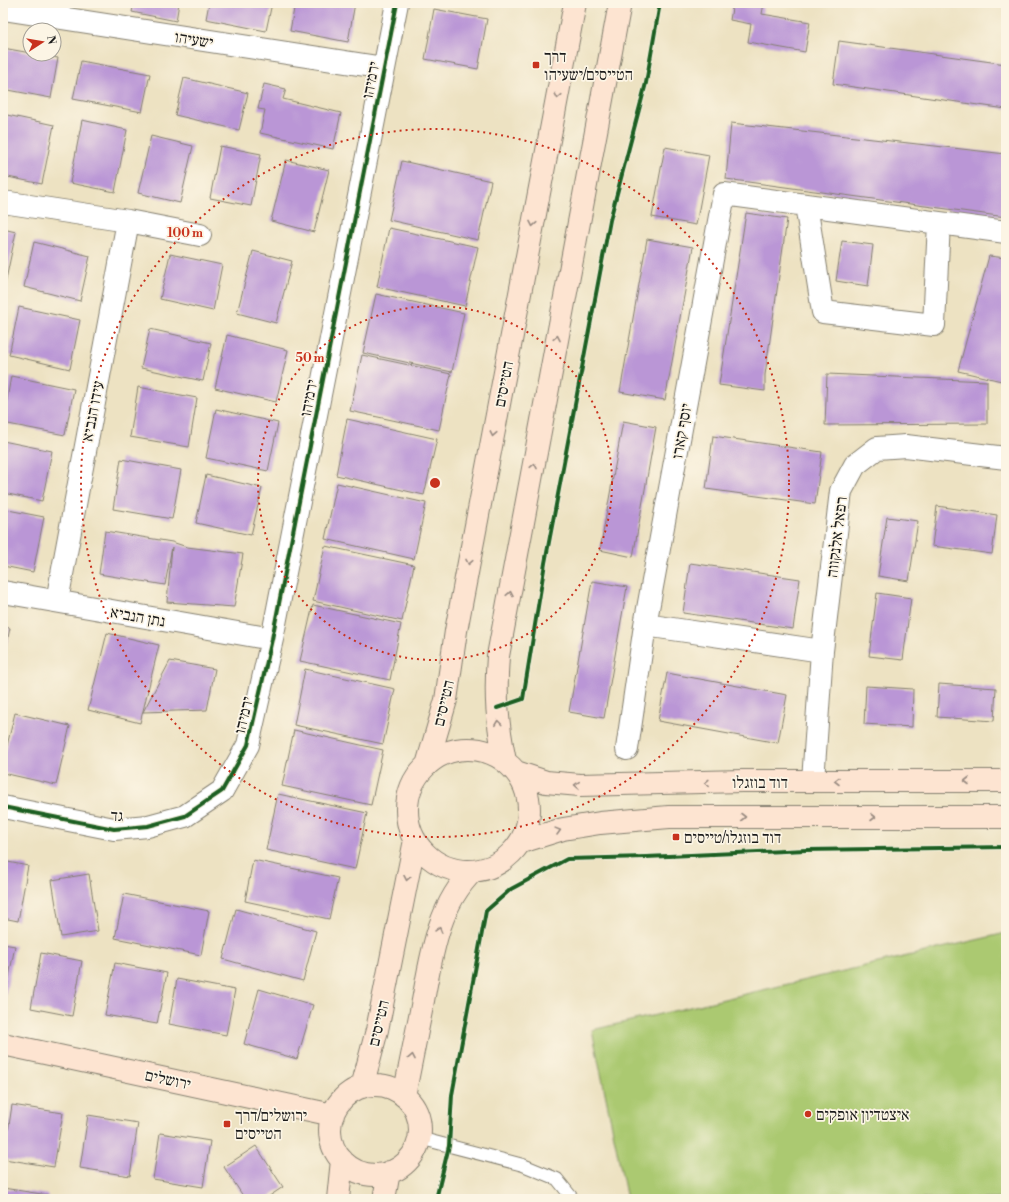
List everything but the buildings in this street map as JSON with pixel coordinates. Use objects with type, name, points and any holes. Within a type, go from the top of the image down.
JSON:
[{"type":"main road","name":"הטייסים","points":[[427,765],[446,700],[458,623],[575,3]]},
{"type":"main road","points":[[510,767],[497,721],[495,687],[498,656],[620,3]]},
{"type":"main road","points":[[474,749],[490,753],[510,767],[524,785],[528,799],[529,814],[527,828],[521,842],[512,853],[487,869],[459,871],[445,867],[423,851],[415,840],[408,821],[408,800],[414,781],[427,765],[441,755],[474,749]]},
{"type":"main road","name":"דוד בוזגלו","points":[[510,767],[546,782],[580,785],[1006,781]]},
{"type":"main road","points":[[521,842],[563,829],[593,824],[669,817],[1006,817]]},
{"type":"main road","name":"הטייסים","points":[[362,1087],[377,1030],[415,840]]},
{"type":"main road","points":[[404,1096],[430,961],[442,918],[460,883],[473,871]]},
{"type":"main road","name":"ירושלים","points":[[3,1044],[333,1116]]},
{"type":"main road","points":[[384,1086],[392,1088],[404,1096],[416,1113],[420,1129],[419,1138],[413,1154],[407,1161],[389,1172],[367,1174],[358,1171],[342,1160],[334,1148],[331,1139],[333,1116],[343,1098],[362,1087],[384,1086]]},
{"type":"main road","points":[[338,1199],[342,1160]]},
{"type":"main road","points":[[384,1199],[389,1172]]},
{"type":"street","name":"ירמיהו","points":[[222,791],[248,745],[272,639],[397,3]]},
{"type":"street","name":"ישעיהו","points":[[3,9],[384,68]]},
{"type":"street","name":"יוסף קארו","points":[[627,749],[645,625],[724,194],[1006,232]]},
{"type":"street","points":[[3,202],[128,221],[200,235]]},
{"type":"street","points":[[806,205],[823,312],[934,325],[939,223]]},
{"type":"street","name":"עידו הנביא","points":[[57,602],[128,221]]},
{"type":"street","name":"רפאל אלנקווה","points":[[813,782],[822,651],[840,491],[856,465],[877,448],[906,446],[1006,458]]},
{"type":"street","name":"נתן הנביא","points":[[3,592],[272,639]]},
{"type":"street","points":[[645,625],[822,651]]},
{"type":"street","name":"גד","points":[[3,807],[114,829],[148,826],[185,816],[222,791]]},
{"type":"lane","points":[[419,1138],[524,1165],[557,1179],[574,1199]]},
{"type":"green space","name":"איצטדיון אופקים","points":[[1006,933],[1006,1199],[627,1199],[592,1030]]},
{"type":"cycle path","points":[[3,807],[114,829],[148,826],[185,816],[222,791],[248,745],[272,639],[397,3]]},
{"type":"cycle path","points":[[497,708],[523,699],[545,563],[610,220],[646,83],[660,3]]},
{"type":"cycle path","points":[[436,1199],[449,1146],[452,1095],[486,911],[511,889],[567,859],[806,850],[1006,847]]},
{"type":"place","name":"דרך הטייסים/ישעיהו","points":[[536,65]]},
{"type":"place","name":"דוד בוזגלו/טייסים","points":[[676,837]]},
{"type":"place","name":"איצטדיון אופקים","points":[[808,1114]]},
{"type":"place","name":"ירושלים/דרך הטייסים","points":[[227,1124]]}]
